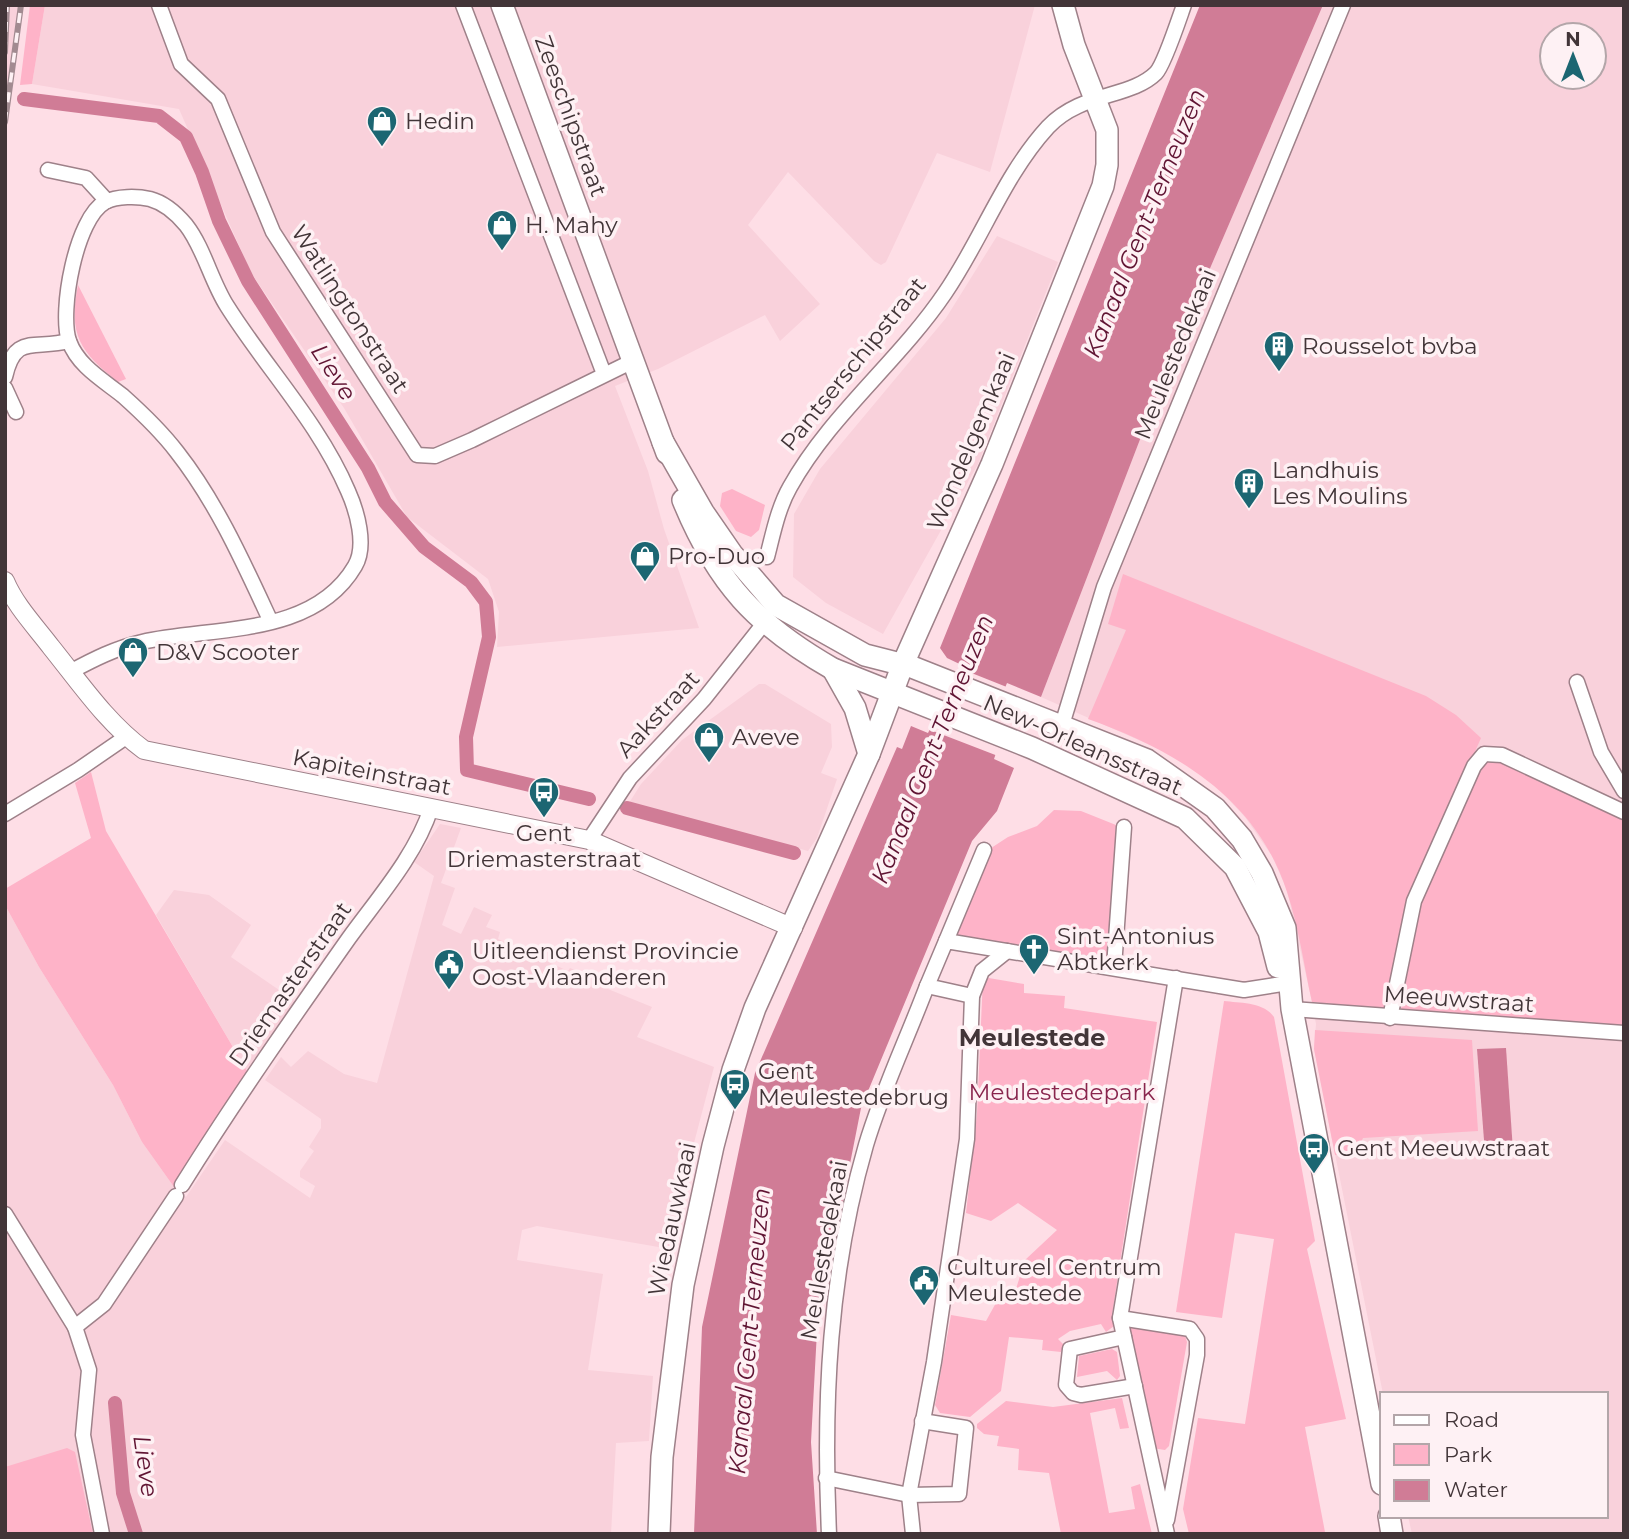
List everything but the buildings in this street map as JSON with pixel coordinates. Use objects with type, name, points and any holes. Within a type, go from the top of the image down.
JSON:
[{"type":"main road","name":"Zeeschipstraat","points":[[502,5],[635,360],[680,494],[710,558],[731,590],[800,650],[833,669],[892,694]]},
{"type":"main road","points":[[1063,5],[1067,25],[1094,98]]},
{"type":"main road","name":"Wondelgemkaai","points":[[793,928],[869,754],[903,664],[992,464],[1103,186],[1107,165],[1107,130],[1094,98]]},
{"type":"main road","name":"Zeeschipstraat","points":[[663,442],[703,513],[732,554],[776,605],[866,655],[903,664]]},
{"type":"main road","name":"New-Orleansstraat","points":[[903,664],[1147,760],[1215,808],[1242,839],[1262,873],[1285,928],[1292,1009],[1380,1473]]},
{"type":"main road","points":[[833,669],[855,708],[869,754]]},
{"type":"main road","name":"New-Orleansstraat","points":[[892,694],[1028,746],[1166,807],[1203,834],[1236,867],[1269,932],[1277,966],[1288,982]]},
{"type":"main road","name":"Wiedauwkaai","points":[[659,1534],[662,1457],[673,1355],[702,1194],[733,1070],[755,1008],[793,928]]},
{"type":"street","name":"Watlingtonstraat","points":[[159,5],[181,64],[218,99],[274,232],[417,455],[435,456],[472,440],[635,360]]},
{"type":"street","points":[[463,5],[604,374]]},
{"type":"street","points":[[1094,98],[1132,86],[1156,73],[1184,5]]},
{"type":"street","name":"Meulestedekaai","points":[[1062,725],[1104,587],[1343,5]]},
{"type":"street","name":"Pantserschipstraat","points":[[767,557],[782,504],[803,465],[925,324],[966,262],[1020,162],[1049,126],[1077,104],[1094,98]]},
{"type":"street","points":[[48,170],[86,178],[107,201]]},
{"type":"street","points":[[71,671],[110,650],[143,642],[271,622],[322,600],[355,568],[361,554],[361,539],[349,492],[317,433],[225,302],[183,222],[165,205],[153,200],[138,197],[107,201],[88,220],[73,274],[65,319],[69,341],[88,369],[158,428],[176,450],[214,508],[271,622]]},
{"type":"street","points":[[5,377],[9,358],[19,348],[69,341]]},
{"type":"street","points":[[5,388],[16,412]]},
{"type":"street","name":"Kapiteinstraat","points":[[5,581],[33,623],[125,737],[144,750],[589,840],[793,928]]},
{"type":"street","name":"Aakstraat","points":[[589,840],[630,778],[704,699],[765,622]]},
{"type":"street","points":[[1577,682],[1601,751],[1624,791]]},
{"type":"street","points":[[5,814],[78,770],[125,737]]},
{"type":"street","points":[[1390,1017],[1414,901],[1474,766],[1483,754],[1502,755],[1624,812]]},
{"type":"street","name":"Driemasterstraat","points":[[75,1327],[104,1304],[262,1063],[397,870],[423,830],[431,808]]},
{"type":"street","points":[[1114,967],[1124,827]]},
{"type":"street","points":[[984,850],[946,942],[1244,990],[1288,982]]},
{"type":"street","name":"Meulestedekaai","points":[[829,1534],[826,1378],[831,1321],[853,1195],[871,1130],[946,942]]},
{"type":"street","points":[[913,1534],[909,1516],[909,1495],[934,1362],[967,1139],[972,996],[982,971],[1004,951]]},
{"type":"street","points":[[1166,1531],[1120,1318],[1177,978]]},
{"type":"street","points":[[927,986],[972,996]]},
{"type":"street","name":"Meeuwstraat","points":[[1292,1009],[1624,1033]]},
{"type":"street","points":[[5,1214],[75,1327],[89,1370],[83,1435],[102,1534]]},
{"type":"street","points":[[1120,1318],[1190,1329],[1197,1339],[1197,1355],[1166,1531]]},
{"type":"street","points":[[1124,1337],[1070,1349],[1066,1385],[1073,1394],[1082,1395],[1135,1386]]},
{"type":"street","points":[[826,1478],[909,1495],[959,1494],[967,1428],[922,1421]]},
{"type":"street","points":[[1151,1462],[1168,1465],[1179,1459]]},
{"type":"street","points":[[902,1534],[909,1516]]},
{"type":"shaded area","points":[[5,5],[23,5],[5,138]]},
{"type":"shaded area","points":[[45,5],[1035,5],[990,172],[937,153],[886,262],[881,265],[874,261],[788,172],[748,225],[820,304],[780,341],[765,315],[658,369],[615,386],[648,471],[664,529],[699,628],[497,647],[499,612],[488,579],[407,517],[344,408],[251,273],[179,109],[32,84]]},
{"type":"shaded area","points":[[1323,5],[1624,5],[1624,1534],[1412,1534],[1408,1518],[1608,1518],[1608,1392],[1383,1392],[1314,1049],[1316,1024],[1312,1002],[1287,890],[1272,856],[1245,817],[1214,784],[1175,756],[1041,697],[1169,364]]},
{"type":"shaded area","points":[[997,236],[1058,262],[978,464],[883,634],[826,603],[793,577],[794,514],[820,469],[946,318]]},
{"type":"shaded area","points":[[759,684],[765,684],[831,724],[832,747],[821,773],[837,779],[817,838],[808,851],[629,803],[641,784],[682,740]]},
{"type":"shaded area","points":[[440,824],[461,828],[441,883],[455,888],[442,925],[461,934],[474,907],[492,915],[486,927],[500,932],[498,939],[568,971],[570,968],[605,982],[603,987],[652,1007],[637,1037],[714,1067],[685,1177],[670,1249],[537,1226],[522,1230],[517,1260],[603,1274],[588,1370],[653,1376],[649,1441],[616,1443],[611,1534],[5,1534],[5,905],[39,967],[113,1085],[142,1142],[174,1187],[186,1197],[225,1140],[310,1198],[315,1186],[300,1177],[300,1171],[314,1151],[309,1147],[321,1128],[321,1119],[265,1080],[281,1057],[291,1067],[308,1051],[344,1074],[377,1083],[434,876],[414,862]]},
{"type":"shaded area","points":[[174,890],[209,895],[251,925],[231,957],[295,1001],[247,1071],[156,915]]},
{"type":"green space","points":[[30,5],[45,5],[32,84],[20,85]]},
{"type":"green space","points":[[78,285],[126,379],[118,382],[94,361],[80,341],[75,317]]},
{"type":"green space","points":[[732,489],[765,505],[759,530],[751,537],[736,531],[720,506],[722,493]]},
{"type":"green space","points":[[1123,574],[1426,696],[1456,715],[1481,738],[1409,901],[1385,1009],[1312,1002],[1287,892],[1273,859],[1255,830],[1234,804],[1209,782],[1181,763],[1152,746],[1088,719],[1126,630],[1108,624]]},
{"type":"green space","points":[[1496,761],[1624,821],[1624,1025],[1401,1010],[1421,899],[1484,763]]},
{"type":"green space","points":[[91,772],[106,831],[247,1071],[174,1187],[142,1142],[113,1085],[39,967],[5,905],[5,889],[91,838],[75,783]]},
{"type":"green space","points":[[1054,810],[1081,811],[1116,825],[1109,961],[956,937],[954,932],[985,852],[1008,837],[1037,826]]},
{"type":"green space","name":"Meulestedepark","points":[[983,977],[1024,984],[1024,993],[1065,996],[1064,1008],[1157,1022],[1112,1315],[1114,1326],[1106,1332],[1101,1324],[1070,1331],[1058,1339],[1064,1345],[1061,1352],[1042,1350],[1043,1340],[1009,1337],[1001,1391],[970,1417],[940,1413],[935,1405],[951,1315],[986,1321],[997,1301],[1012,1302],[1025,1260],[1057,1230],[1018,1203],[991,1221],[966,1213],[977,1114]]},
{"type":"green space","points":[[1224,1001],[1258,1006],[1274,1017],[1315,1241],[1307,1249],[1346,1419],[1305,1427],[1325,1532],[1314,1534],[1189,1534],[1183,1509],[1198,1418],[1245,1424],[1274,1239],[1235,1233],[1222,1318],[1176,1312]]},
{"type":"green space","points":[[1315,1030],[1472,1040],[1478,1131],[1363,1138],[1356,1154],[1335,1155],[1314,1049]]},
{"type":"green space","points":[[1139,1325],[1184,1333],[1187,1342],[1169,1446],[1165,1450],[1152,1448],[1129,1329]]},
{"type":"green space","points":[[1112,1349],[1117,1352],[1120,1376],[1117,1380],[1107,1371],[1077,1377],[1079,1356]]},
{"type":"green space","points":[[1122,1398],[1129,1428],[1120,1429],[1115,1408],[1090,1413],[1109,1513],[1135,1509],[1131,1487],[1140,1484],[1152,1534],[1061,1534],[1049,1473],[1018,1470],[1019,1449],[997,1446],[999,1436],[984,1434],[977,1428],[977,1424],[1006,1401],[1053,1407]]},
{"type":"green space","points":[[67,1448],[75,1452],[93,1534],[5,1534],[5,1467]]},
{"type":"water","name":"Kanaal Gent-Terneuzen","points":[[1200,5],[1323,5],[1169,364],[1041,697],[1007,683],[982,744],[997,750],[994,759],[1014,768],[997,811],[972,841],[861,1108],[817,1331],[811,1442],[817,1534],[694,1534],[702,1327],[755,1073],[897,747],[902,749],[911,726],[928,733],[932,725],[945,729],[970,669],[947,658],[940,648]]},
{"type":"water","points":[[1506,1048],[1513,1151],[1485,1153],[1477,1049]]},
{"type":"pier","points":[[959,668],[1009,688],[986,743],[999,748],[998,756],[928,729],[931,721],[943,725],[966,671]]},
{"type":"waterway","name":"Lieve","points":[[24,99],[159,116],[186,137],[219,221],[248,281],[368,468],[385,502],[424,547],[471,582],[486,602],[489,637],[466,737],[467,770],[589,799]]},
{"type":"waterway","points":[[627,808],[794,853]]},
{"type":"waterway","name":"Lieve","points":[[115,1403],[123,1493],[136,1534]]},
{"type":"railway","points":[[5,52],[7,5]]},
{"type":"railway","points":[[5,122],[21,5]]},
{"type":"place","name":"Hedin","points":[[382,148]]},
{"type":"place","name":"H. Mahy","points":[[502,252]]},
{"type":"place","name":"Rousselot bvba","points":[[1279,373]]},
{"type":"place","name":"Landhuis Les Moulins","points":[[1249,510]]},
{"type":"place","name":"Pro-Duo","points":[[645,583]]},
{"type":"place","name":"D&V Scooter","points":[[133,679]]},
{"type":"place","name":"Aveve","points":[[709,764]]},
{"type":"place","name":"Gent Driemasterstraat","points":[[544,819]]},
{"type":"place","name":"Sint-Antonius Abtkerk","points":[[1034,976]]},
{"type":"place","name":"Uitleendienst Provincie Oost-Vlaanderen","points":[[449,991]]},
{"type":"place","name":"Gent Meulestedebrug","points":[[735,1111]]},
{"type":"place","name":"Gent Meeuwstraat","points":[[1314,1175]]},
{"type":"place","name":"Cultureel Centrum Meulestede","points":[[924,1307]]},
{"type":"district","name":"Meulestede","points":[[1032,1037]]}]
